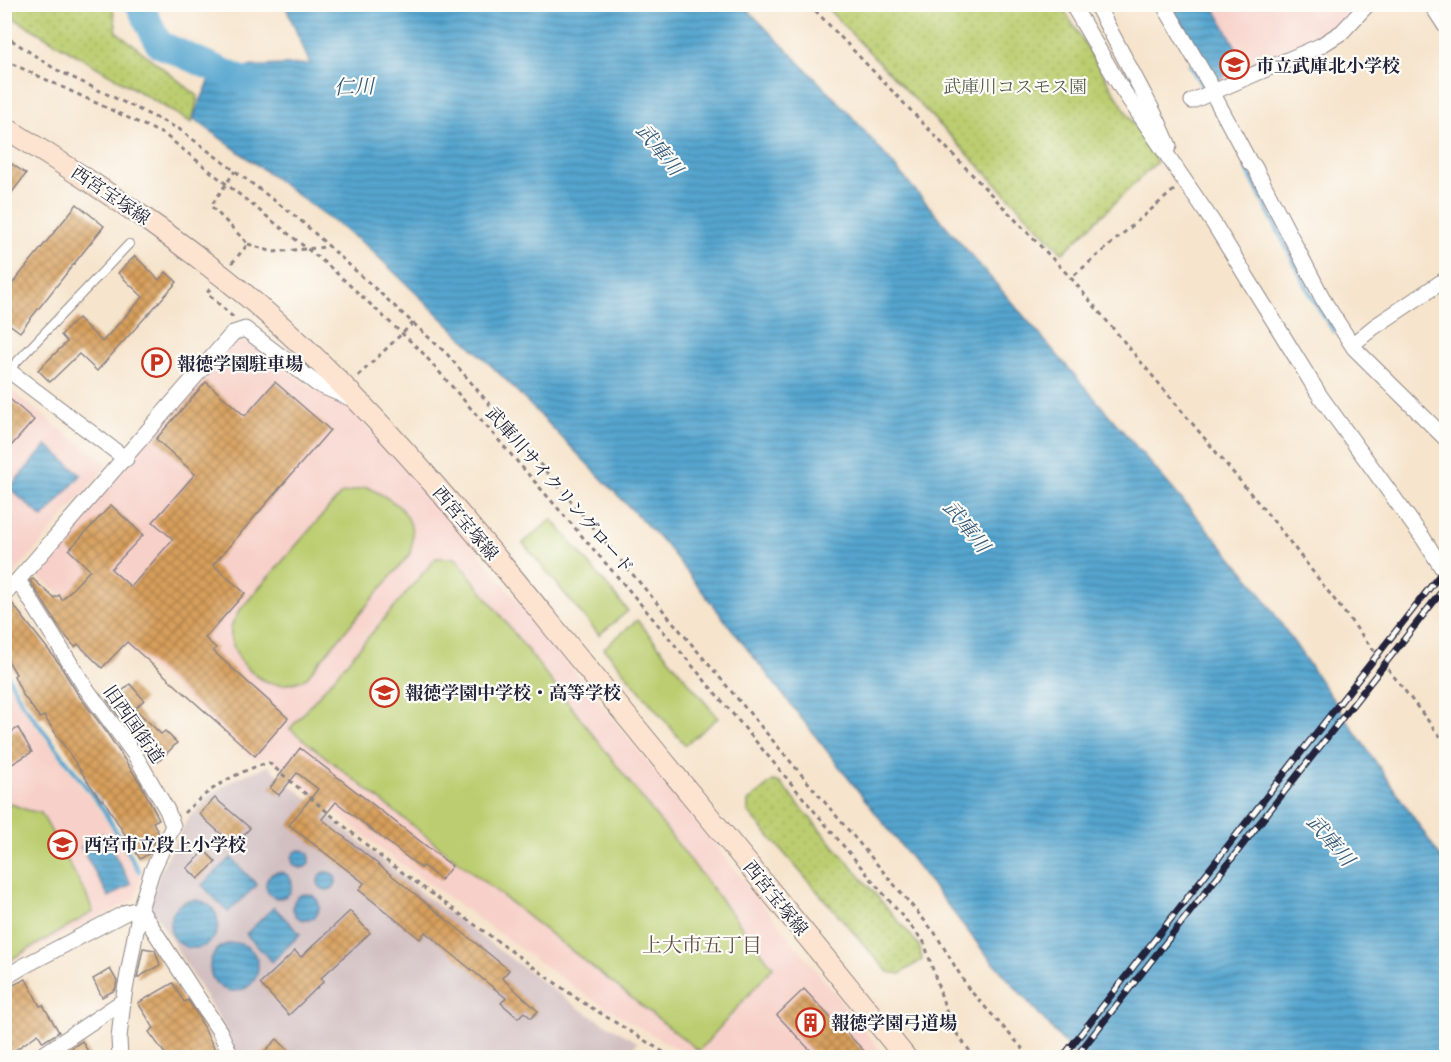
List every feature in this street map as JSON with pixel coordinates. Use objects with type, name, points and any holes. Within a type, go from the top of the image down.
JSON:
[{"type":"main road","name":"西宮宝塚線","points":[[4,127],[126,204],[222,274],[290,334],[363,404],[480,538],[906,1058]]},
{"type":"main road","name":"西宮宝塚線","points":[[856,996],[921,1058]]},
{"type":"street","points":[[1072,4],[1120,86],[1214,224],[1320,396],[1423,538],[1446,574]]},
{"type":"street","points":[[1096,4],[1158,121],[1184,181]]},
{"type":"street","points":[[1192,101],[1320,46],[1342,32],[1368,4]]},
{"type":"street","points":[[1431,4],[1446,27]]},
{"type":"street","points":[[1165,7],[1211,86],[1210,93],[1250,163],[1254,166],[1325,303],[1354,348],[1446,439]]},
{"type":"street","points":[[1353,344],[1374,327],[1446,279]]},
{"type":"street","points":[[4,595],[126,459],[233,333],[246,329],[317,384],[363,404]]},
{"type":"street","points":[[6,371],[126,459]]},
{"type":"street","name":"旧西国街道","points":[[18,580],[85,687],[135,755],[167,810],[173,826]]},
{"type":"street","points":[[120,1058],[119,1038],[123,1001],[140,909],[152,871],[173,826]]},
{"type":"street","points":[[4,978],[127,912],[140,909]]},
{"type":"street","points":[[140,909],[220,1032],[232,1058]]},
{"type":"street","points":[[38,1058],[123,1001]]},
{"type":"lane","points":[[6,371],[129,244]]},
{"type":"path","points":[[809,4],[1071,278],[1276,524],[1446,744]]},
{"type":"path","points":[[4,35],[55,69],[179,129],[299,219],[327,247],[447,354],[935,933],[968,988],[1031,1058]]},
{"type":"path","name":"武庫川サイクリングロード","points":[[4,60],[165,135],[330,267],[422,351],[628,590],[924,942],[951,1026],[975,1058]]},
{"type":"path","points":[[236,171],[211,206],[248,244],[273,252],[327,247]]},
{"type":"path","points":[[1071,278],[1184,181]]},
{"type":"path","points":[[237,256],[248,244]]},
{"type":"path","points":[[207,292],[246,329]]},
{"type":"path","points":[[364,370],[413,323]]},
{"type":"path","points":[[173,826],[199,798],[239,774],[269,763],[381,857],[579,1000],[673,1058]]},
{"type":"shaded area","name":"市立武庫北小学校","points":[[1165,5],[1363,5],[1340,22],[1323,43],[1214,88]]},
{"type":"shaded area","name":"報徳学園中学校・高等学校","points":[[235,339],[251,342],[311,388],[350,408],[465,536],[886,1057],[690,1057],[584,994],[385,852],[269,758],[255,760],[103,625],[33,573]]},
{"type":"shaded area","points":[[5,386],[107,465],[5,585]]},
{"type":"shaded area","name":"西宮市立段上小学校","points":[[4,670],[22,708],[100,810],[141,877],[135,899],[5,966]]},
{"type":"shaded area","points":[[268,766],[423,895],[580,1009],[637,1042],[627,1058],[238,1057],[224,1027],[150,905],[160,871],[188,819],[209,796],[235,779]]},
{"type":"green space","points":[[5,5],[112,5],[117,32],[198,96],[192,123],[5,13]]},
{"type":"green space","name":"武庫川コスモス園","points":[[824,5],[1061,5],[1157,162],[1063,253]]},
{"type":"green space","points":[[367,487],[388,498],[404,512],[412,530],[410,554],[305,679],[287,684],[276,684],[256,676],[240,659],[235,649],[231,639],[233,621],[239,611],[341,494]]},
{"type":"green space","points":[[552,519],[628,611],[599,635],[523,543]]},
{"type":"green space","points":[[436,558],[456,558],[773,967],[699,1051],[290,729]]},
{"type":"green space","points":[[637,620],[718,718],[685,745],[604,648]]},
{"type":"green space","points":[[773,781],[780,783],[919,945],[922,960],[900,974],[888,972],[748,812],[748,801]]},
{"type":"green space","points":[[4,801],[41,813],[86,894],[93,912],[5,963]]},
{"type":"water","name":"武庫川","points":[[285,5],[743,5],[847,111],[1252,581],[1446,865],[1446,1057],[1077,1057],[985,953],[666,545],[508,382],[368,247],[193,118],[215,68],[310,64]]},
{"type":"water","points":[[1180,5],[1213,5],[1245,64],[1214,82],[1173,8]]},
{"type":"water","points":[[47,445],[81,475],[43,518],[9,488]]},
{"type":"water","points":[[103,834],[131,884],[109,897],[81,847]]},
{"type":"water","points":[[301,850],[307,853],[310,859],[307,865],[301,868],[295,865],[292,859],[295,853]]},
{"type":"water","points":[[231,858],[257,885],[228,912],[202,885]]},
{"type":"water","points":[[279,872],[288,876],[292,885],[288,894],[279,898],[270,894],[266,885],[270,876]]},
{"type":"water","points":[[323,872],[331,872],[336,877],[334,888],[323,890],[318,885],[318,877]]},
{"type":"water","points":[[306,894],[315,898],[319,907],[315,916],[306,920],[297,916],[293,907],[297,898]]},
{"type":"water","points":[[189,900],[199,900],[211,907],[218,919],[218,929],[211,941],[199,948],[189,948],[174,937],[170,929],[170,919],[181,904]]},
{"type":"water","points":[[274,907],[300,934],[272,962],[246,934]]},
{"type":"water","points":[[229,943],[239,943],[251,950],[258,962],[258,972],[251,984],[239,991],[229,991],[214,980],[210,972],[210,962],[221,947]]},
{"type":"building","points":[[12,164],[26,174],[4,203],[4,174]]},
{"type":"building","points":[[77,204],[104,226],[20,332],[4,320],[4,294]]},
{"type":"building","points":[[135,256],[159,280],[166,272],[177,282],[97,371],[79,354],[50,382],[38,370],[67,342],[61,335],[78,318],[102,342],[143,297],[118,273]]},
{"type":"building","points":[[206,382],[245,416],[275,382],[330,430],[213,565],[245,593],[205,638],[216,648],[213,651],[288,718],[255,756],[127,642],[102,668],[78,644],[75,647],[63,633],[30,581],[33,579],[54,598],[59,595],[62,600],[90,570],[69,550],[111,505],[143,535],[111,569],[131,587],[173,539],[153,522],[195,474],[156,439]]},
{"type":"building","points":[[4,394],[34,420],[4,454]]},
{"type":"building","points":[[11,602],[58,662],[77,693],[107,733],[140,783],[159,819],[153,822],[159,834],[155,842],[147,846],[150,853],[140,859],[103,799],[101,801],[44,716],[40,718],[23,695],[14,676],[16,674],[4,654],[4,604]]},
{"type":"building","points":[[130,684],[144,700],[135,709],[161,734],[165,731],[177,743],[158,762],[138,743],[107,700],[115,692],[118,695]]},
{"type":"building","points":[[18,728],[32,752],[4,769],[4,736]]},
{"type":"building","points":[[300,748],[452,866],[441,880],[423,866],[421,868],[336,802],[322,819],[509,970],[502,978],[538,1011],[531,1018],[524,1012],[518,1018],[501,1003],[506,998],[425,932],[420,939],[359,890],[364,883],[289,825],[318,789],[297,773],[279,795],[270,788]]},
{"type":"building","points":[[215,798],[250,828],[239,840],[235,836],[230,842],[199,814]]},
{"type":"building","points":[[205,851],[216,862],[198,879],[187,868]]},
{"type":"building","points":[[350,911],[370,933],[321,978],[324,981],[289,1015],[260,984],[295,951],[301,957]]},
{"type":"building","points":[[143,948],[155,950],[160,965],[137,978]]},
{"type":"building","points":[[110,969],[117,981],[115,990],[102,997],[93,979]]},
{"type":"building","points":[[26,979],[40,1006],[43,1005],[59,1032],[43,1042],[38,1034],[4,1058],[4,994],[12,988],[11,986]]},
{"type":"building","points":[[173,983],[184,1002],[188,1000],[219,1058],[168,1058],[149,1032],[154,1028],[138,1003]]},
{"type":"building","name":"報徳学園弓道場","points":[[804,989],[871,1058],[821,1058],[807,1047],[777,1015]]},
{"type":"building","points":[[277,1039],[296,1058],[258,1058]]},
{"type":"building","points":[[82,1041],[92,1058],[56,1058]]},
{"type":"waterway","name":"仁川","points":[[139,4],[159,44],[251,84]]},
{"type":"waterway","points":[[1190,65],[1205,91]]},
{"type":"waterway","points":[[1246,167],[1314,301],[1334,331]]},
{"type":"waterway","points":[[4,669],[23,704],[103,809],[139,871]]},
{"type":"railway","points":[[1062,1058],[1446,567]]},
{"type":"railway","points":[[1075,1058],[1446,586]]},
{"type":"place","name":"市立武庫北小学校","points":[[1235,65]]},
{"type":"place","name":"報徳学園駐車場","points":[[156,363]]},
{"type":"place","name":"報徳学園中学校・高等学校","points":[[384,692]]},
{"type":"place","name":"西宮市立段上小学校","points":[[63,844]]},
{"type":"place","name":"報徳学園弓道場","points":[[810,1022]]},
{"type":"district","name":"上大市五丁目","points":[[702,944]]}]
